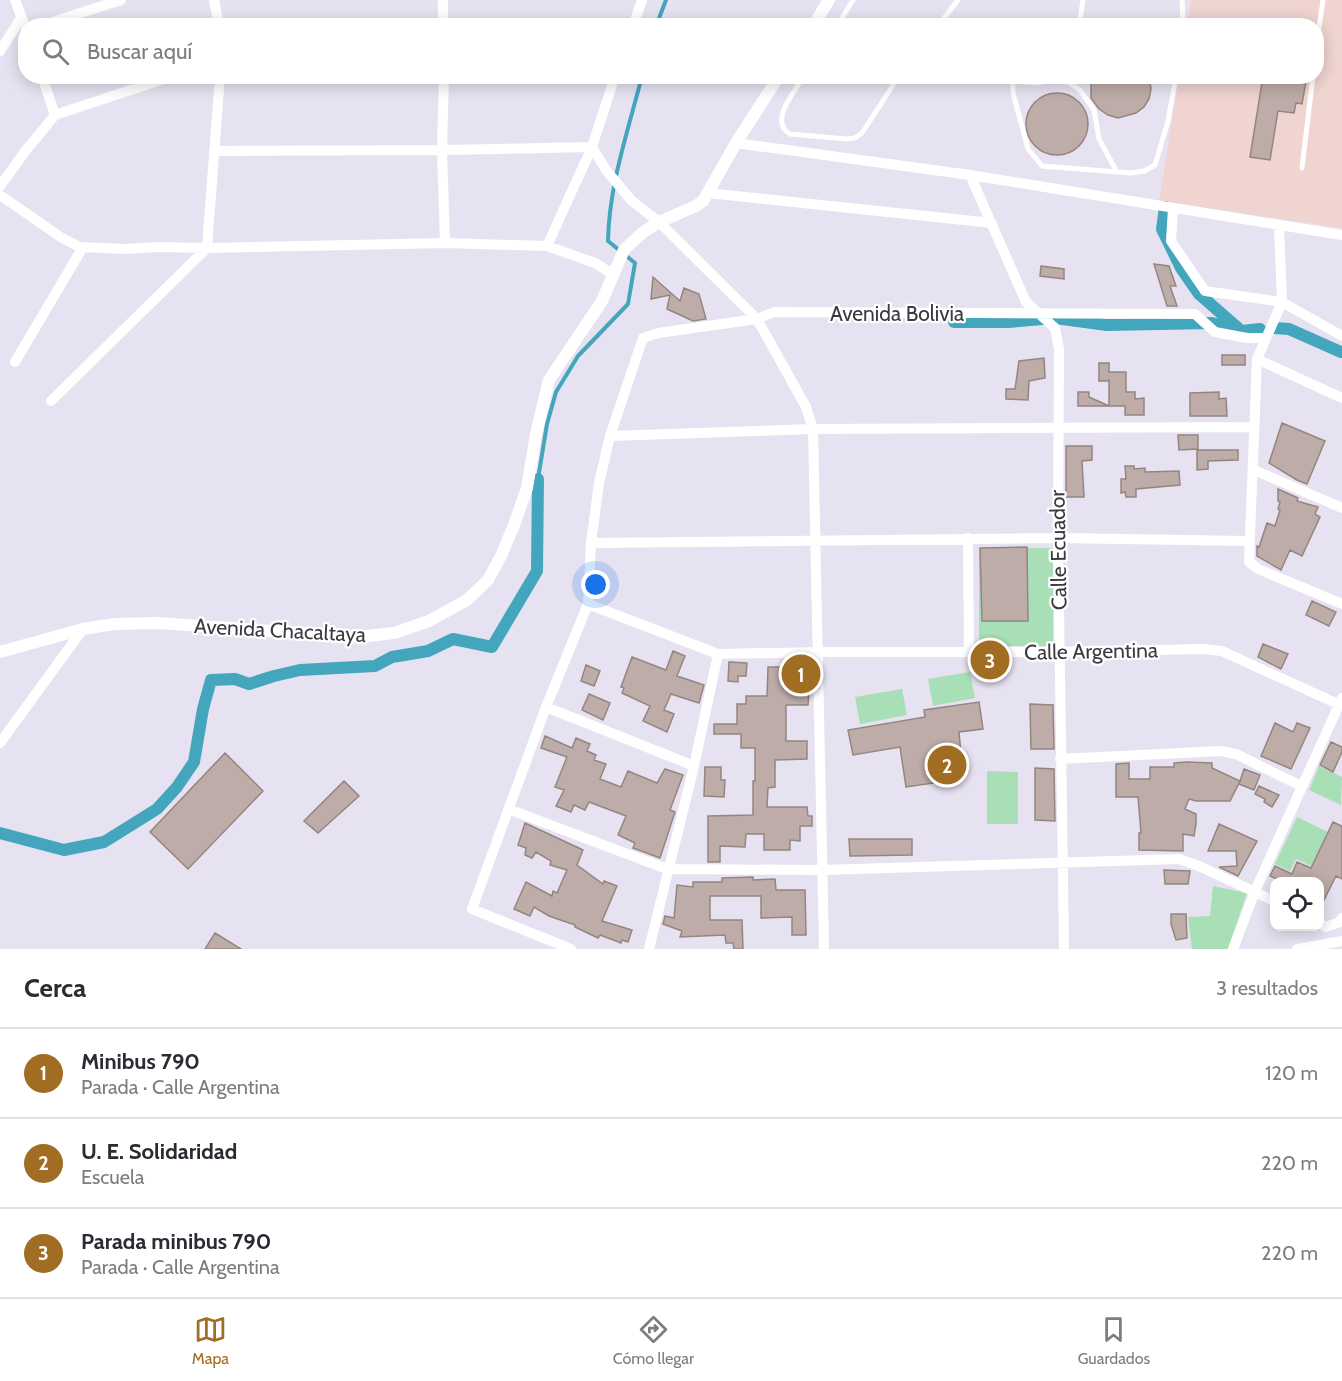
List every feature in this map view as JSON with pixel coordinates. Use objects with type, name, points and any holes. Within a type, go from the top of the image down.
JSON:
[{"type":"street","points":[[15,0],[21,18]]},
{"type":"street","points":[[65,18],[121,0]]},
{"type":"street","points":[[214,0],[217,18]]},
{"type":"street","points":[[443,0],[444,18]]},
{"type":"street","points":[[636,18],[642,0]]},
{"type":"street","points":[[818,18],[829,0]]},
{"type":"street","points":[[0,51],[18,23]]},
{"type":"street","points":[[45,84],[55,115]]},
{"type":"street","points":[[0,186],[55,115],[149,84]]},
{"type":"street","points":[[51,401],[207,248],[219,84]]},
{"type":"street","points":[[444,84],[442,150],[445,243]]},
{"type":"street","points":[[547,246],[592,147],[612,84]]},
{"type":"street","name":"Avenida Chacaltaya","points":[[0,652],[83,628],[115,624],[158,623],[359,637],[394,633],[429,621],[467,600],[488,580],[514,525],[527,488],[536,434],[549,380],[602,301],[624,250],[642,233],[659,222],[696,206],[708,193],[736,143],[774,84]]},
{"type":"street","points":[[736,143],[970,175],[1342,235]]},
{"type":"street","points":[[214,151],[592,147]]},
{"type":"street","points":[[592,147],[606,170],[631,200],[659,222],[757,319],[806,407],[813,429],[824,949]]},
{"type":"street","name":"Calle Ecuador","points":[[970,175],[1026,302],[1055,328],[1059,349],[1057,429],[1061,864],[1064,949]]},
{"type":"street","points":[[708,193],[992,223]]},
{"type":"street","points":[[0,195],[62,238],[82,247],[102,249],[207,248],[445,243],[547,246],[595,263],[614,275]]},
{"type":"street","points":[[1173,208],[1171,241],[1204,291],[1282,302],[1342,336]]},
{"type":"street","points":[[1279,225],[1282,302],[1257,359],[1249,562],[1258,569],[1342,604]]},
{"type":"street","points":[[15,362],[82,247]]},
{"type":"street","name":"Avenida Bolivia","points":[[610,436],[643,338],[658,333],[757,319],[774,312],[1195,314],[1215,332],[1247,338],[1266,338]]},
{"type":"street","points":[[1257,359],[1342,398]]},
{"type":"street","points":[[571,949],[472,909],[546,707],[588,604],[591,543],[599,483],[610,436],[813,429],[1255,427]]},
{"type":"street","points":[[1254,470],[1342,508]]},
{"type":"street","points":[[591,543],[968,538],[1249,541]]},
{"type":"street","points":[[968,538],[969,652]]},
{"type":"street","name":"Calle Argentina","points":[[588,604],[718,654],[1202,649],[1222,651],[1341,703]]},
{"type":"street","points":[[0,744],[83,628]]},
{"type":"street","points":[[649,949],[694,766],[718,654]]},
{"type":"street","points":[[1233,949],[1255,891],[1301,786],[1341,703]]},
{"type":"street","points":[[546,707],[694,766]]},
{"type":"street","points":[[1060,759],[1221,751],[1236,754],[1301,786]]},
{"type":"street","points":[[508,809],[668,868],[822,870],[1179,859],[1270,898]]},
{"type":"street","points":[[1324,926],[1341,920]]},
{"type":"street","points":[[1297,949],[1335,944]]},
{"type":"lane","points":[[842,18],[853,0]]},
{"type":"lane","points":[[944,18],[958,0]]},
{"type":"lane","points":[[1080,18],[1083,0]]},
{"type":"lane","points":[[1182,0],[1183,18]]},
{"type":"lane","points":[[1321,18],[1323,0]]},
{"type":"lane","points":[[799,84],[780,122],[784,131],[790,134],[847,139],[855,138],[862,133],[894,84]]},
{"type":"lane","points":[[1013,84],[1013,93],[1028,149],[1042,166],[1131,174],[1155,165],[1168,121],[1175,84]]},
{"type":"lane","points":[[1074,84],[1094,110],[1099,139],[1117,172]]},
{"type":"lane","points":[[1302,168],[1312,84]]},
{"type":"shaded area","points":[[1191,0],[1342,0],[1342,228],[1159,201],[1178,84],[1324,84],[1324,18],[1188,18]]},
{"type":"green space","points":[[979,548],[1053,548],[1053,646],[979,646]]},
{"type":"green space","points":[[970,672],[975,698],[933,706],[928,679]]},
{"type":"green space","points":[[902,689],[907,715],[860,724],[855,697]]},
{"type":"green space","points":[[1319,766],[1342,777],[1341,805],[1309,790]]},
{"type":"green space","points":[[987,771],[1018,772],[1018,824],[987,824]]},
{"type":"green space","points":[[1297,817],[1328,832],[1311,866],[1296,859],[1290,871],[1275,864]]},
{"type":"green space","points":[[1213,886],[1247,893],[1228,949],[1192,949],[1188,917],[1210,916]]},
{"type":"building","points":[[1091,84],[1150,84],[1149,99],[1144,107],[1136,113],[1118,118],[1099,109],[1091,98]]},
{"type":"building","points":[[1262,84],[1306,84],[1302,104],[1296,103],[1294,113],[1278,111],[1270,160],[1250,157]]},
{"type":"building","points":[[1051,93],[1063,93],[1079,102],[1086,112],[1088,124],[1086,136],[1079,146],[1063,155],[1051,155],[1040,150],[1031,141],[1026,130],[1026,118],[1031,107],[1040,98]]},
{"type":"building","points":[[1154,264],[1169,266],[1176,286],[1170,286],[1177,306],[1167,306]]},
{"type":"building","points":[[1041,266],[1064,269],[1064,279],[1040,276]]},
{"type":"building","points":[[653,277],[680,301],[684,288],[699,294],[706,319],[693,321],[667,309],[670,295],[651,299]]},
{"type":"building","points":[[1222,355],[1245,355],[1245,365],[1222,365]]},
{"type":"building","points":[[1044,358],[1045,378],[1029,381],[1028,400],[1006,399],[1006,389],[1015,389],[1019,361]]},
{"type":"building","points":[[1099,363],[1109,363],[1109,372],[1126,372],[1126,392],[1135,392],[1135,399],[1144,398],[1144,415],[1125,415],[1125,406],[1109,406],[1109,381],[1099,381]]},
{"type":"building","points":[[1078,392],[1089,392],[1089,397],[1109,406],[1078,406]]},
{"type":"building","points":[[1219,392],[1219,399],[1226,398],[1227,416],[1190,416],[1190,393]]},
{"type":"building","points":[[1282,423],[1325,441],[1307,484],[1269,463]]},
{"type":"building","points":[[1178,435],[1198,435],[1198,449],[1179,450]]},
{"type":"building","points":[[1066,446],[1092,446],[1092,460],[1082,461],[1084,497],[1066,497]]},
{"type":"building","points":[[1197,450],[1238,450],[1238,460],[1208,461],[1208,469],[1197,470]]},
{"type":"building","points":[[1125,466],[1134,466],[1134,469],[1145,468],[1145,472],[1179,471],[1180,485],[1136,489],[1136,497],[1126,497],[1125,492],[1121,493],[1121,479],[1126,479]]},
{"type":"building","points":[[1278,489],[1298,498],[1297,501],[1318,507],[1315,514],[1320,517],[1302,556],[1290,550],[1281,570],[1257,556],[1257,546],[1259,547],[1267,523],[1275,526],[1280,510],[1278,509],[1280,502],[1278,501]]},
{"type":"building","points":[[1027,547],[1028,621],[982,621],[980,548]]},
{"type":"building","points":[[1312,601],[1336,612],[1329,626],[1306,615]]},
{"type":"building","points":[[1263,644],[1288,654],[1281,669],[1258,657]]},
{"type":"building","points":[[673,651],[685,656],[677,676],[704,685],[699,703],[671,694],[664,710],[674,714],[667,732],[643,721],[650,706],[622,693],[624,688],[621,687],[632,657],[666,670]]},
{"type":"building","points":[[729,662],[747,663],[746,676],[738,676],[738,682],[728,681]]},
{"type":"building","points":[[586,665],[600,671],[594,686],[581,681]]},
{"type":"building","points":[[768,667],[791,667],[790,692],[809,692],[808,705],[786,705],[786,741],[807,741],[807,759],[775,760],[775,787],[768,788],[767,807],[807,807],[808,816],[812,816],[812,826],[800,826],[800,841],[790,840],[790,850],[764,850],[764,834],[746,834],[745,847],[720,846],[720,862],[708,862],[708,816],[753,815],[753,781],[755,781],[755,748],[741,748],[741,734],[714,734],[714,724],[737,724],[737,704],[746,704],[746,696],[767,696]]},
{"type":"building","points":[[589,694],[610,703],[603,720],[582,710]]},
{"type":"building","points":[[979,702],[983,729],[959,732],[963,776],[933,779],[934,783],[906,787],[900,747],[853,755],[848,730],[925,717],[924,710]]},
{"type":"building","points":[[1030,704],[1053,705],[1054,749],[1031,749]]},
{"type":"building","points":[[1275,723],[1293,732],[1297,723],[1310,728],[1291,769],[1261,756]]},
{"type":"building","points":[[545,736],[572,748],[576,738],[590,744],[587,751],[596,755],[594,760],[606,764],[600,779],[621,787],[628,771],[657,783],[665,769],[683,775],[670,810],[675,812],[660,858],[633,848],[635,843],[618,835],[626,816],[589,802],[585,810],[574,805],[571,812],[556,806],[564,790],[555,787],[567,757],[541,748]]},
{"type":"building","points":[[1331,742],[1342,747],[1333,772],[1320,765]]},
{"type":"building","points":[[225,753],[263,791],[188,869],[150,832]]},
{"type":"building","points":[[1129,763],[1129,779],[1150,779],[1150,767],[1174,767],[1174,763],[1212,763],[1212,768],[1240,781],[1230,801],[1189,799],[1185,809],[1196,814],[1196,824],[1194,836],[1183,834],[1183,851],[1139,850],[1139,833],[1141,833],[1138,797],[1116,797],[1116,764]]},
{"type":"building","points":[[705,767],[721,767],[721,780],[725,780],[724,797],[704,796]]},
{"type":"building","points":[[1035,768],[1054,769],[1055,821],[1035,820]]},
{"type":"building","points":[[1244,769],[1260,775],[1254,790],[1239,784]]},
{"type":"building","points":[[344,781],[359,796],[318,833],[304,821]]},
{"type":"building","points":[[1259,786],[1279,795],[1272,807],[1264,802],[1265,799],[1255,794]]},
{"type":"building","points":[[1333,822],[1342,826],[1342,879],[1336,876],[1324,900],[1324,877],[1270,876],[1275,866],[1292,874],[1297,862],[1311,868]]},
{"type":"building","points":[[525,823],[583,850],[577,865],[603,884],[604,881],[617,886],[602,921],[632,930],[628,942],[622,940],[621,943],[600,935],[598,938],[534,907],[530,916],[514,909],[526,882],[552,896],[553,891],[557,893],[567,870],[550,865],[551,861],[536,852],[532,858],[525,855],[526,848],[518,845]]},
{"type":"building","points":[[1219,824],[1257,841],[1238,876],[1219,867],[1237,866],[1236,851],[1208,851]]},
{"type":"building","points":[[849,839],[912,839],[912,855],[850,856]]},
{"type":"building","points":[[1164,870],[1190,871],[1188,884],[1165,884]]},
{"type":"building","points":[[753,877],[753,880],[775,879],[776,890],[805,890],[806,935],[792,935],[792,917],[761,918],[761,896],[710,896],[710,920],[742,920],[743,949],[734,949],[733,943],[726,943],[725,935],[680,937],[682,931],[663,924],[665,916],[674,918],[677,885],[693,887],[693,882],[722,882],[722,878]]},
{"type":"building","points":[[1171,914],[1186,914],[1187,938],[1176,940],[1171,924]]},
{"type":"building","points":[[215,933],[241,949],[205,949]]},
{"type":"waterway","points":[[659,18],[666,0]]},
{"type":"waterway","points":[[538,479],[547,424],[556,392],[578,356],[628,304],[635,263],[608,241],[609,220],[620,158],[640,84]]},
{"type":"waterway","points":[[1165,207],[1162,229],[1181,268],[1199,294],[1238,328]]},
{"type":"waterway","points":[[954,322],[1008,322],[1055,318],[1107,325],[1212,323],[1242,331],[1260,329]]},
{"type":"waterway","points":[[1274,328],[1289,329],[1341,352]]},
{"type":"waterway","points":[[0,833],[64,850],[104,842],[157,809],[177,787],[194,762],[203,709],[211,680],[235,679],[249,684],[300,670],[375,666],[392,657],[428,651],[453,639],[492,647],[537,571],[538,479]]},
{"type":"place","name":"Parada minibus 790","points":[[990,660]]},
{"type":"place","name":"Minibus 790","points":[[801,674]]},
{"type":"place","name":"U. E. Solidaridad","points":[[947,765]]}]
